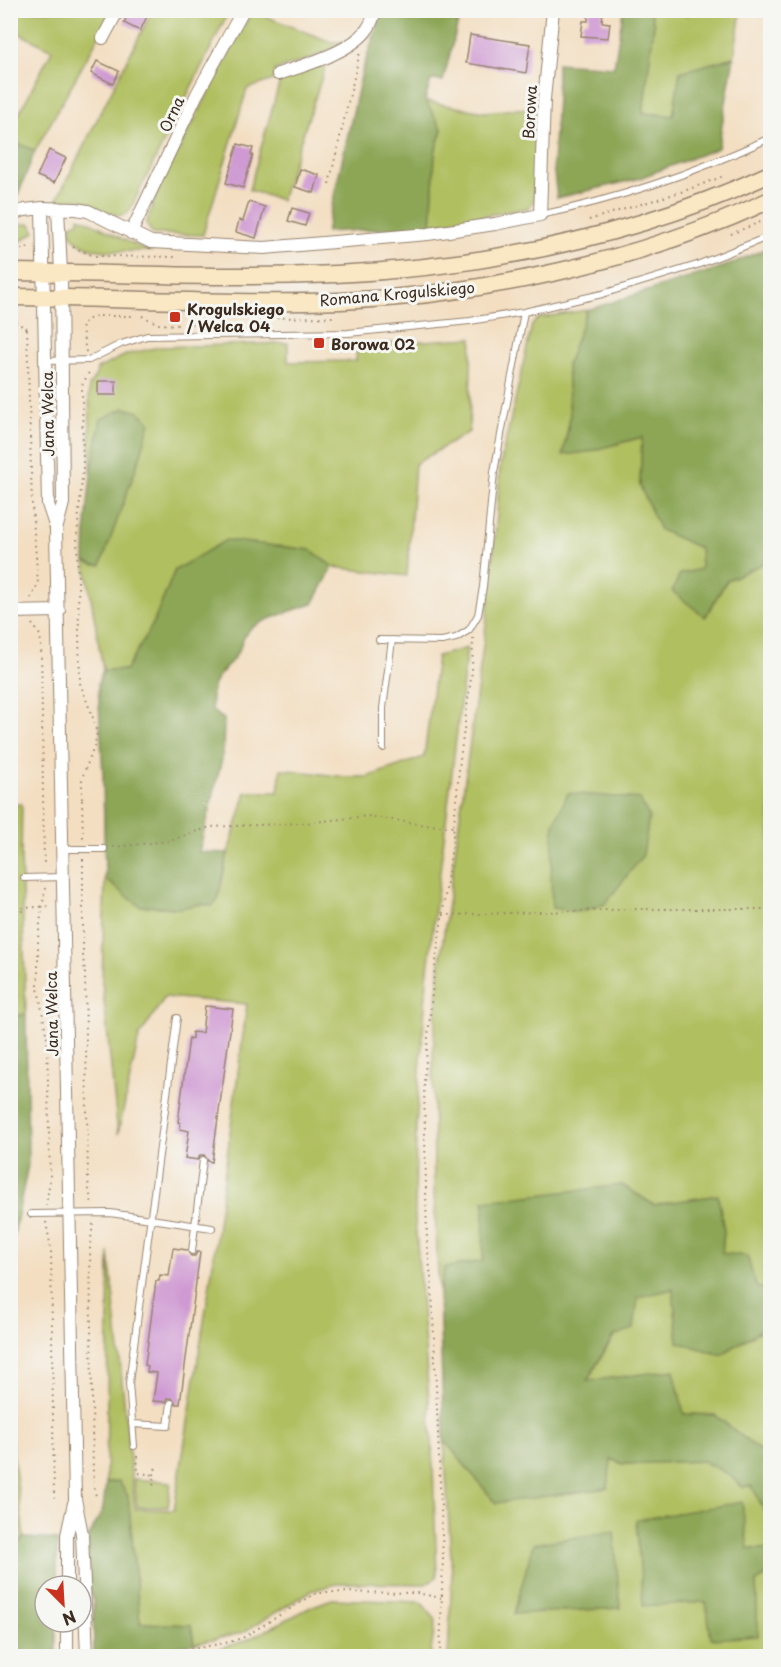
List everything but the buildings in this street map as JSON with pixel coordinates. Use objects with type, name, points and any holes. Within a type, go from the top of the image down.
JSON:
[{"type":"main road","name":"Romana Krogulskiego","points":[[10,272],[309,275],[424,267],[482,260],[536,250],[624,228],[682,209],[771,174]]},
{"type":"main road","name":"Romana Krogulskiego","points":[[10,297],[275,302],[342,301],[430,293],[537,276],[601,260],[691,231],[771,200]]},
{"type":"street","points":[[103,38],[118,10]]},
{"type":"street","name":"Orna","points":[[131,233],[197,94],[243,10]]},
{"type":"street","points":[[278,74],[322,60],[361,38],[369,27],[376,10]]},
{"type":"street","name":"Borowa","points":[[540,215],[544,99],[554,10]]},
{"type":"street","points":[[10,214],[42,208],[76,209],[88,211],[131,233],[161,244],[281,247],[428,234],[540,215]]},
{"type":"street","points":[[42,208],[44,272],[52,297]]},
{"type":"street","points":[[52,297],[61,272],[58,208]]},
{"type":"street","name":"Jana Welca","points":[[52,297],[46,361],[48,504],[56,530],[59,611],[75,1499],[82,1534],[87,1656]]},
{"type":"street","name":"Jana Welca","points":[[52,297],[61,361],[63,503],[56,530]]},
{"type":"street","points":[[10,612],[59,611]]},
{"type":"street","name":"Jana Welca","points":[[67,1574],[67,1535],[75,1499]]},
{"type":"street","points":[[67,1634],[67,1656]]},
{"type":"lane","points":[[540,215],[646,187],[741,152],[771,138]]},
{"type":"lane","points":[[46,361],[89,360],[128,341],[147,336],[348,333],[448,324],[524,312],[602,294],[660,277],[771,236]]},
{"type":"lane","points":[[379,640],[442,641],[456,638],[469,630],[478,615],[483,587],[494,472],[524,312]]},
{"type":"lane","points":[[383,748],[383,708],[392,640]]},
{"type":"lane","points":[[63,849],[104,849]]},
{"type":"lane","points":[[24,878],[64,877]]},
{"type":"lane","points":[[134,1446],[129,1383],[177,1018]]},
{"type":"lane","points":[[192,1251],[203,1160]]},
{"type":"lane","points":[[31,1214],[93,1213],[212,1227]]},
{"type":"lane","points":[[132,1424],[168,1426],[171,1403]]},
{"type":"path","points":[[329,184],[361,51],[361,38]]},
{"type":"path","points":[[10,319],[27,329],[38,329]]},
{"type":"path","points":[[27,329],[32,505],[38,584],[30,605]]},
{"type":"path","points":[[82,329],[87,353]]},
{"type":"path","points":[[91,367],[91,372],[82,385],[83,467],[77,535],[80,683],[97,734],[82,778],[84,911],[82,958],[85,971],[88,1185],[93,1213],[90,1246],[93,1478],[96,1497]]},
{"type":"path","points":[[31,619],[32,627],[40,635],[45,877],[38,938],[38,988],[47,1039],[50,1180],[46,1213],[51,1249],[54,1498]]},
{"type":"path","points":[[440,1656],[443,1558],[432,1287],[426,1232],[424,1082],[433,982],[472,671],[473,638],[469,630]]},
{"type":"path","points":[[104,849],[169,841],[210,828],[305,823],[368,816],[454,827]]},
{"type":"path","points":[[76,819],[82,819]]},
{"type":"path","points":[[10,909],[43,908],[64,902]]},
{"type":"path","points":[[10,916],[26,908]]},
{"type":"path","points":[[443,915],[593,910],[771,909]]},
{"type":"path","points":[[136,1453],[138,1473],[154,1475]]},
{"type":"path","points":[[153,1490],[155,1469],[159,1468]]},
{"type":"path","points":[[154,1656],[177,1654],[244,1637],[314,1594],[326,1592],[417,1593],[441,1598]]},
{"type":"green space","points":[[11,11],[113,11],[35,151],[11,140],[11,129],[52,50],[11,29]]},
{"type":"green space","points":[[152,11],[213,11],[226,17],[129,212],[123,215],[111,214],[80,200],[56,201]]},
{"type":"green space","points":[[252,11],[331,42],[346,42],[312,58],[275,70],[273,80],[247,89],[203,235],[153,234],[146,224],[160,185]]},
{"type":"green space","points":[[382,11],[461,11],[443,81],[431,80],[425,100],[442,129],[435,152],[431,225],[326,232],[362,72]]},
{"type":"green space","points":[[623,11],[650,11],[654,24],[643,113],[673,116],[680,72],[734,57],[718,148],[637,179],[557,198],[553,164],[557,63],[614,67]]},
{"type":"green space","points":[[650,11],[688,15],[689,11],[741,11],[734,57],[680,72],[673,116],[643,113],[654,24]]},
{"type":"green space","points":[[327,62],[281,200],[249,190],[281,77]]},
{"type":"green space","points":[[425,101],[484,112],[540,107],[535,200],[528,208],[431,225],[435,152],[442,129]]},
{"type":"green space","points":[[11,140],[35,151],[15,203],[11,204]]},
{"type":"green space","points":[[79,217],[152,251],[108,251],[86,246],[70,233],[71,225],[79,222]]},
{"type":"green space","points":[[18,220],[19,224],[31,224],[35,232],[11,247],[11,223]]},
{"type":"green space","points":[[770,247],[770,550],[762,564],[727,580],[705,617],[672,591],[680,574],[701,569],[700,548],[660,530],[640,486],[642,437],[587,452],[563,455],[570,418],[567,364],[587,310],[726,266]]},
{"type":"green space","points":[[587,310],[567,364],[570,418],[563,454],[587,452],[642,437],[640,486],[700,547],[706,616],[727,580],[762,564],[770,550],[770,1287],[757,1288],[722,1253],[724,1231],[718,1195],[654,1205],[622,1185],[483,1261],[445,1268],[439,1295],[434,1191],[433,1052],[440,962],[487,617],[500,466],[532,325],[539,318]]},
{"type":"green space","points":[[472,338],[469,432],[415,464],[407,576],[333,567],[311,550],[278,546],[175,570],[153,624],[126,670],[103,670],[85,561],[94,565],[101,564],[141,454],[150,422],[101,419],[91,474],[89,386],[97,369],[128,354],[159,347],[288,343],[288,362],[356,361],[357,345]]},
{"type":"green space","points":[[124,408],[139,412],[150,422],[141,454],[101,565],[94,565],[85,561],[86,523],[91,474],[101,419]]},
{"type":"green space","points":[[226,540],[311,550],[333,567],[313,604],[270,618],[249,630],[239,650],[215,682],[212,711],[224,719],[223,755],[199,852],[228,853],[218,899],[212,906],[202,904],[180,908],[140,906],[105,879],[98,683],[103,670],[126,670],[153,624],[175,570]]},
{"type":"green space","points":[[467,648],[427,978],[416,1127],[415,1217],[432,1440],[437,1577],[425,1584],[340,1583],[311,1591],[242,1633],[194,1644],[191,1625],[140,1623],[128,1496],[119,1481],[106,1483],[109,1252],[135,1509],[174,1510],[211,1277],[247,1004],[165,997],[139,1037],[118,1134],[102,981],[105,879],[140,906],[180,908],[218,898],[228,853],[246,792],[278,792],[281,769],[346,777],[367,777],[424,757],[437,656]]},
{"type":"green space","points":[[568,793],[640,799],[649,817],[643,855],[605,904],[579,912],[552,908],[554,824]]},
{"type":"green space","points":[[22,804],[21,855],[26,1014],[11,1017],[11,805]]},
{"type":"green space","points":[[26,1014],[28,1165],[11,1248],[11,1017]]},
{"type":"green space","points":[[622,1185],[654,1205],[718,1195],[724,1231],[722,1253],[747,1256],[757,1288],[770,1287],[770,1328],[765,1327],[721,1355],[678,1342],[673,1289],[638,1297],[634,1329],[613,1336],[587,1381],[674,1370],[684,1414],[715,1415],[770,1459],[770,1509],[764,1510],[752,1486],[741,1487],[730,1475],[703,1461],[623,1464],[611,1459],[608,1488],[496,1503],[444,1440],[439,1295],[444,1268],[483,1261],[484,1201]]},
{"type":"green space","points":[[673,1289],[678,1342],[721,1355],[765,1327],[770,1328],[770,1459],[715,1415],[684,1414],[587,1381],[637,1297]]},
{"type":"green space","points":[[10,1430],[24,1538],[11,1549],[10,1549]]},
{"type":"green space","points":[[444,1440],[496,1503],[610,1459],[623,1464],[703,1461],[730,1475],[741,1487],[752,1485],[764,1510],[770,1509],[770,1549],[748,1549],[643,1605],[707,1602],[758,1636],[756,1581],[770,1574],[770,1656],[448,1656],[452,1575]]},
{"type":"green space","points":[[134,1479],[171,1482],[168,1507],[137,1507]]},
{"type":"green space","points":[[119,1481],[128,1496],[140,1623],[191,1625],[194,1644],[133,1654],[94,1653],[93,1574],[89,1574],[88,1538],[103,1509],[106,1483]]},
{"type":"green space","points":[[742,1502],[748,1549],[770,1549],[770,1574],[756,1582],[758,1636],[711,1639],[706,1602],[643,1606],[636,1520]]},
{"type":"green space","points":[[614,1531],[620,1608],[514,1614],[533,1544]]},
{"type":"green space","points":[[24,1538],[57,1540],[57,1574],[33,1574],[33,1634],[56,1634],[56,1656],[11,1656],[11,1549]]},
{"type":"green space","points":[[332,1599],[421,1602],[436,1620],[430,1656],[220,1656],[216,1650],[247,1640],[313,1606]]},
{"type":"place","name":"Krogulskiego / Welca 04","points":[[175,317]]},
{"type":"place","name":"Borowa 02","points":[[319,343]]}]
